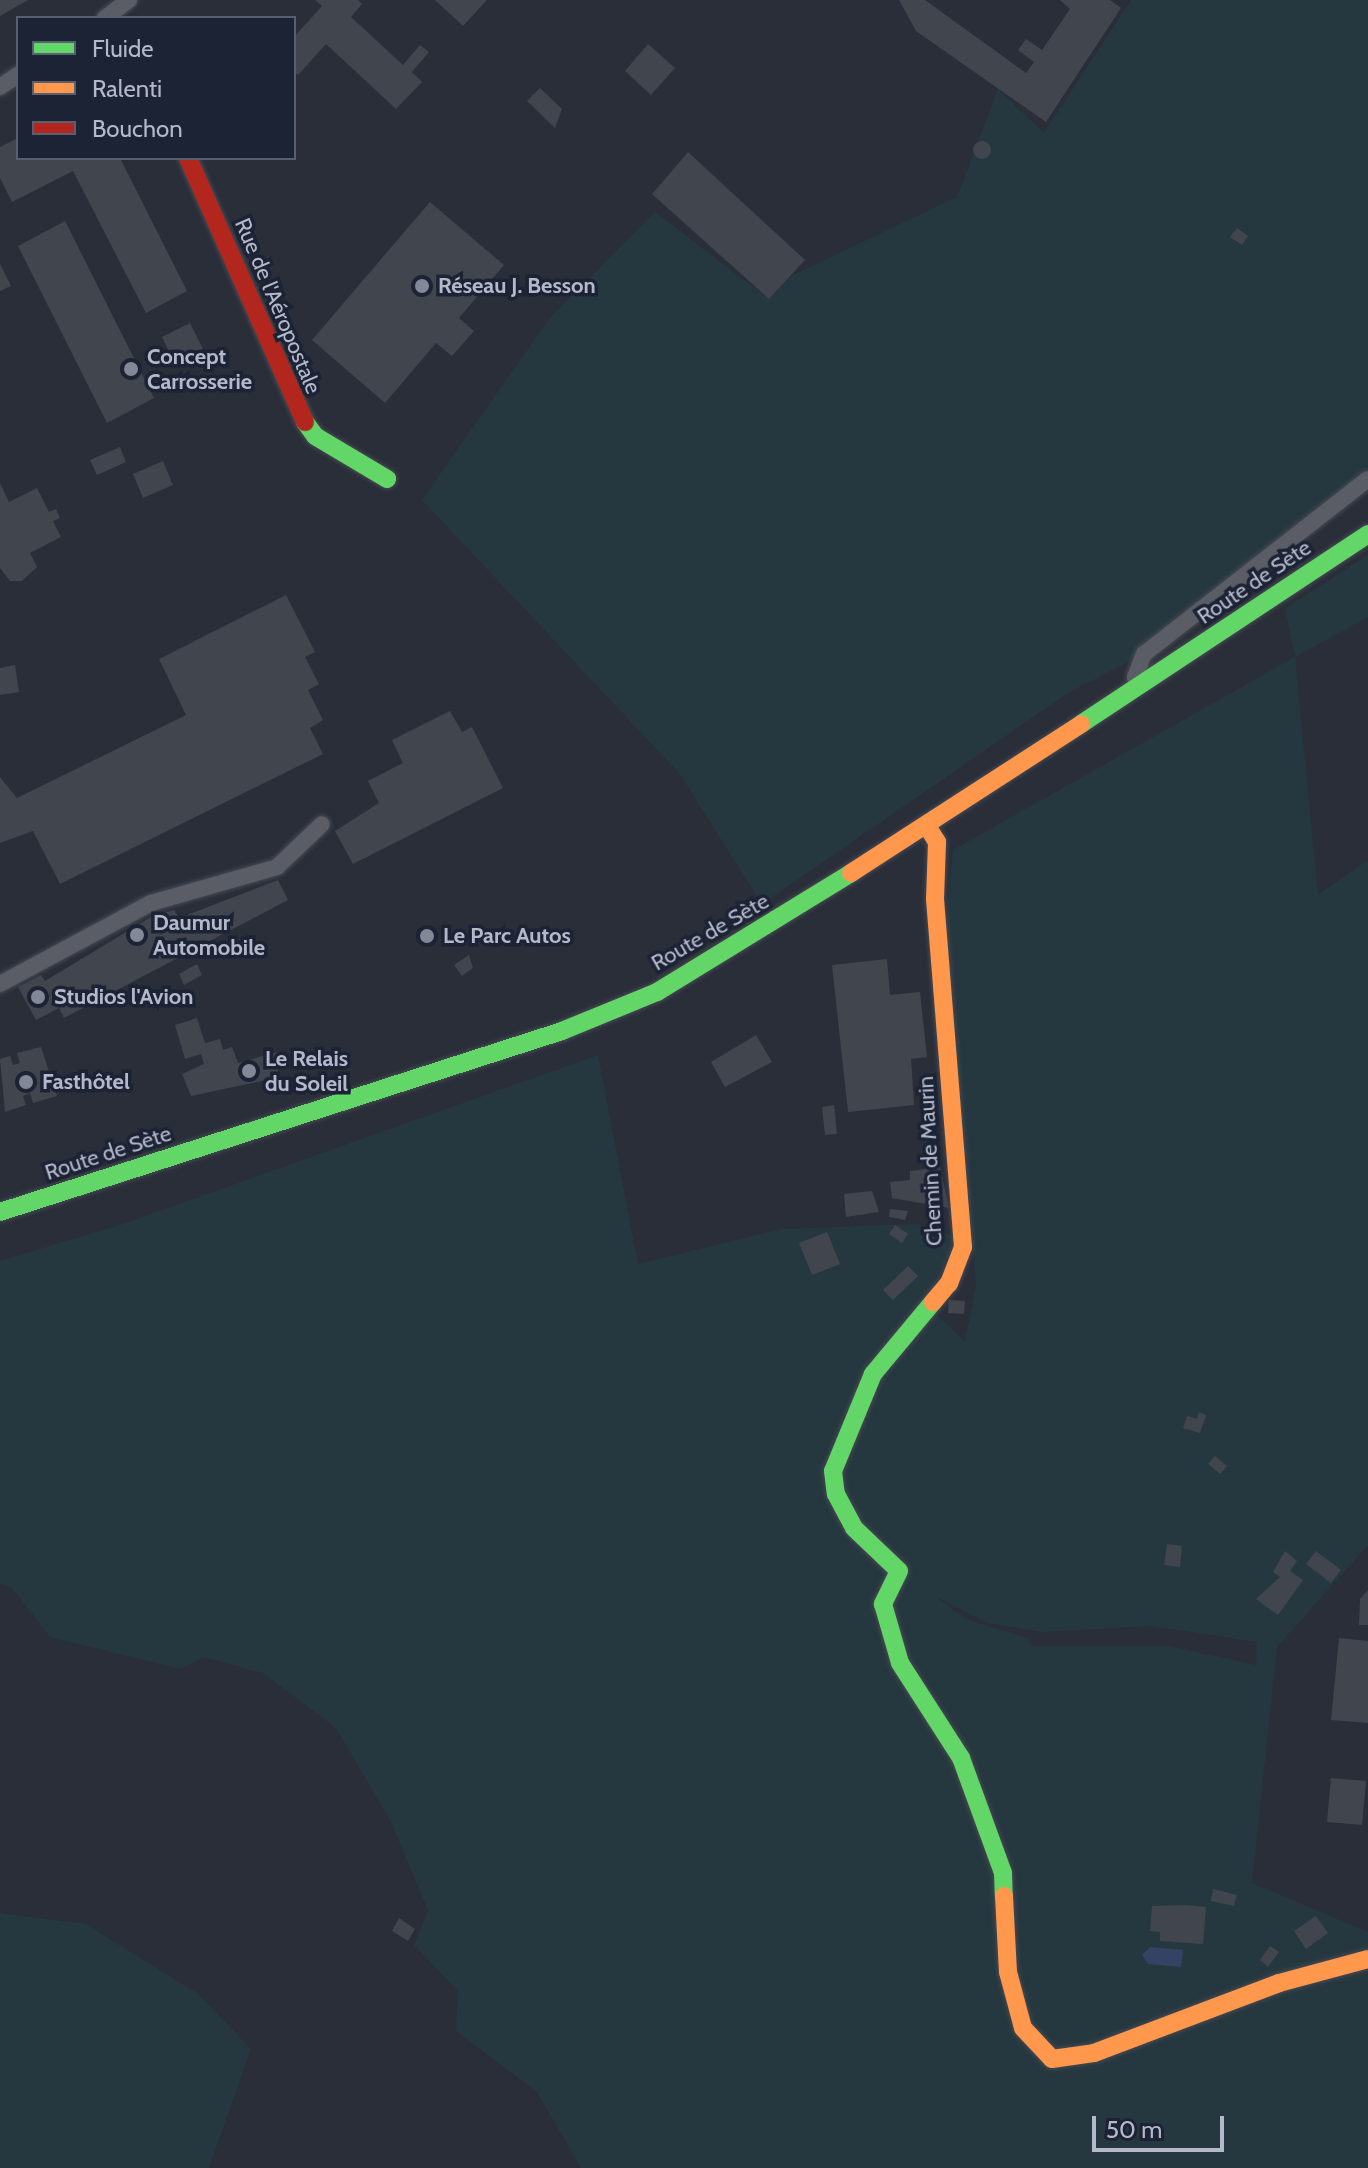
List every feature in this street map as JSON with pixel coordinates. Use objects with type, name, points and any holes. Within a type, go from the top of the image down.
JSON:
[{"type":"street","points":[[109,16],[129,7]]},
{"type":"street","name":"Rue de l'Aéropostale","points":[[189,160],[297,410],[315,436],[387,479]]},
{"type":"street","points":[[1139,686],[1135,677],[1144,654],[1368,479]]},
{"type":"street","name":"Route de Sète","points":[[0,1212],[607,1014],[740,945],[927,826],[1368,534]]},
{"type":"street","points":[[0,984],[151,903],[277,867],[322,824]]},
{"type":"street","name":"Chemin de Maurin","points":[[927,826],[937,842],[935,899],[963,1247],[949,1283],[873,1374],[833,1471],[836,1494],[854,1528],[899,1571],[883,1604],[900,1663],[961,1758],[1008,1889],[1013,2000],[1023,2028],[1052,2059],[1094,2053],[1279,1983],[1368,1959]]},
{"type":"shaded area","points":[[1131,0],[1368,0],[1368,485],[1144,654],[1068,693],[762,904],[679,773],[422,500],[549,319],[655,212],[769,299],[791,276],[957,197],[998,89],[1044,133]]},
{"type":"shaded area","points":[[1368,555],[1368,617],[1295,657],[1285,608]]},
{"type":"shaded area","points":[[1295,657],[1318,895],[1368,860],[1368,1545],[1277,1647],[1252,1883],[1368,1932],[1368,2168],[581,2168],[537,2092],[456,2031],[458,1991],[414,1945],[428,1910],[390,1820],[336,1728],[263,1673],[203,1657],[181,1669],[50,1637],[13,1589],[0,1583],[0,1261],[120,1225],[598,1055],[638,1264],[782,1229],[918,1224],[955,1237],[928,1306],[965,1342],[976,1285],[944,942],[953,850]],"holes":[[[935,1596],[988,1623],[1042,1632],[1152,1626],[1257,1642],[1256,1665],[1169,1646],[1031,1646],[1028,1638],[968,1620]]]},
{"type":"shaded area","points":[[0,1913],[85,1924],[197,1993],[251,2049],[209,2168],[0,2168]]},
{"type":"water","points":[[1150,1947],[1183,1950],[1181,1967],[1148,1964],[1142,1955]]},
{"type":"building","points":[[0,0],[28,0],[0,16]]},
{"type":"building","points":[[315,0],[358,0],[362,4],[351,17],[403,65],[420,45],[429,52],[412,72],[422,82],[396,109],[326,44],[298,75],[296,74],[296,35],[322,6]]},
{"type":"building","points":[[435,0],[487,0],[463,26]]},
{"type":"building","points":[[899,0],[925,0],[1026,73],[1034,62],[1018,50],[1026,39],[1042,50],[1070,9],[1060,0],[1110,0],[1121,8],[1046,122],[916,31]]},
{"type":"building","points":[[648,44],[675,68],[651,95],[625,71]]},
{"type":"building","points":[[540,88],[562,109],[555,128],[527,101]]},
{"type":"building","points":[[16,139],[16,160],[121,160],[187,291],[146,313],[73,171],[12,202],[0,178],[0,147]]},
{"type":"building","points":[[982,141],[989,143],[989,157],[982,159],[975,157],[973,150],[975,143]]},
{"type":"building","points":[[688,152],[805,260],[769,299],[652,194]]},
{"type":"building","name":"Réseau J. Besson","points":[[430,202],[504,265],[459,318],[474,331],[452,356],[436,343],[385,403],[312,340]]},
{"type":"building","points":[[65,221],[154,398],[107,423],[18,246]]},
{"type":"building","points":[[1237,228],[1248,236],[1242,245],[1230,237]]},
{"type":"building","points":[[0,264],[11,286],[0,291]]},
{"type":"building","points":[[190,323],[203,349],[174,362],[162,337]]},
{"type":"building","points":[[120,447],[126,462],[97,475],[90,460]]},
{"type":"building","points":[[163,461],[173,485],[143,498],[133,474]]},
{"type":"building","points":[[0,483],[9,502],[37,488],[49,512],[56,509],[60,518],[53,521],[61,537],[30,553],[37,567],[22,581],[10,581],[0,568]]},
{"type":"building","points":[[286,595],[315,652],[305,657],[319,684],[308,690],[323,720],[310,728],[323,754],[60,884],[33,831],[0,843],[0,777],[17,798],[186,715],[159,659]]},
{"type":"building","points":[[15,665],[19,692],[0,695],[0,668]]},
{"type":"building","points":[[450,711],[462,732],[472,727],[503,788],[353,864],[335,831],[379,803],[368,781],[403,763],[392,740]]},
{"type":"building","points":[[278,880],[288,900],[64,1018],[59,1008],[36,1020],[18,987],[41,975],[45,981],[151,917],[174,910],[179,918]]},
{"type":"building","points":[[469,955],[473,968],[462,976],[454,965]]},
{"type":"building","points":[[887,959],[890,995],[920,992],[927,1057],[911,1059],[914,1105],[848,1112],[832,965]]},
{"type":"building","points":[[197,964],[202,975],[184,985],[179,974]]},
{"type":"building","points":[[197,1018],[205,1043],[220,1039],[223,1050],[232,1047],[238,1063],[278,1052],[282,1066],[271,1079],[191,1096],[182,1074],[204,1064],[201,1054],[185,1059],[175,1025]]},
{"type":"building","points":[[756,1035],[772,1062],[725,1087],[711,1062]]},
{"type":"building","name":"Fasthôtel","points":[[41,1047],[57,1096],[33,1103],[30,1093],[23,1096],[26,1105],[5,1112],[0,1059],[10,1056],[13,1065],[20,1063],[17,1053]]},
{"type":"building","points":[[834,1105],[837,1134],[825,1135],[822,1107]]},
{"type":"building","points":[[940,1167],[949,1208],[892,1198],[890,1182],[910,1180],[910,1171]]},
{"type":"building","points":[[872,1191],[879,1212],[846,1217],[844,1194]]},
{"type":"building","points":[[890,1209],[908,1211],[905,1220],[889,1217]]},
{"type":"building","points":[[895,1225],[908,1234],[902,1243],[889,1234]]},
{"type":"building","points":[[827,1232],[840,1264],[812,1275],[799,1243]]},
{"type":"building","points":[[908,1266],[918,1276],[893,1300],[883,1290]]},
{"type":"building","points":[[949,1300],[965,1301],[964,1314],[948,1313]]},
{"type":"building","points":[[1199,1412],[1206,1415],[1200,1433],[1183,1428],[1187,1416],[1197,1419]]},
{"type":"building","points":[[1215,1456],[1227,1466],[1220,1474],[1208,1464]]},
{"type":"building","points":[[1167,1544],[1182,1546],[1180,1567],[1164,1565]]},
{"type":"building","points":[[1285,1551],[1297,1561],[1290,1571],[1303,1580],[1278,1615],[1256,1599],[1280,1577],[1273,1572]]},
{"type":"building","points":[[1316,1551],[1341,1570],[1331,1583],[1306,1564]]},
{"type":"building","points":[[1368,1590],[1368,1625],[1359,1625],[1360,1599]]},
{"type":"building","points":[[1339,1638],[1368,1641],[1368,1723],[1331,1720]]},
{"type":"building","points":[[1331,1778],[1366,1781],[1362,1825],[1327,1822]]},
{"type":"building","points":[[1213,1889],[1237,1895],[1234,1906],[1211,1901]]},
{"type":"building","points":[[1152,1906],[1206,1907],[1203,1944],[1160,1941],[1160,1932],[1150,1931]]},
{"type":"building","points":[[1316,1916],[1328,1933],[1306,1949],[1294,1931]]},
{"type":"building","points":[[399,1918],[415,1929],[408,1941],[392,1931]]},
{"type":"building","points":[[1270,1946],[1279,1952],[1268,1967],[1260,1960]]},
{"type":"traffic: fast","points":[[305,422],[315,436],[387,479]]},
{"type":"traffic: fast","points":[[1081,724],[1368,534]]},
{"type":"traffic: fast","points":[[0,1212],[562,1031],[657,992],[851,873]]},
{"type":"traffic: fast","points":[[933,1302],[873,1374],[833,1471],[836,1494],[854,1528],[899,1571],[883,1604],[900,1663],[961,1758],[1003,1873],[1004,1896]]},
{"type":"traffic: slow","points":[[851,873],[1081,724]]},
{"type":"traffic: slow","points":[[927,826],[937,842],[935,899],[963,1247],[949,1283],[933,1302]]},
{"type":"traffic: slow","points":[[1004,1896],[1008,1972],[1023,2028],[1052,2059],[1094,2053],[1279,1983],[1368,1959]]},
{"type":"traffic: jam","points":[[189,160],[305,422]]},
{"type":"place","name":"Réseau J. Besson","points":[[422,286]]},
{"type":"place","name":"Concept Carrosserie","points":[[131,369]]},
{"type":"place","name":"Daumur Automobile","points":[[137,935]]},
{"type":"place","name":"Le Parc Autos","points":[[427,936]]},
{"type":"place","name":"Studios l'Avion","points":[[38,997]]},
{"type":"place","name":"Le Relais du Soleil","points":[[249,1071]]},
{"type":"place","name":"Fasthôtel","points":[[26,1082]]}]
